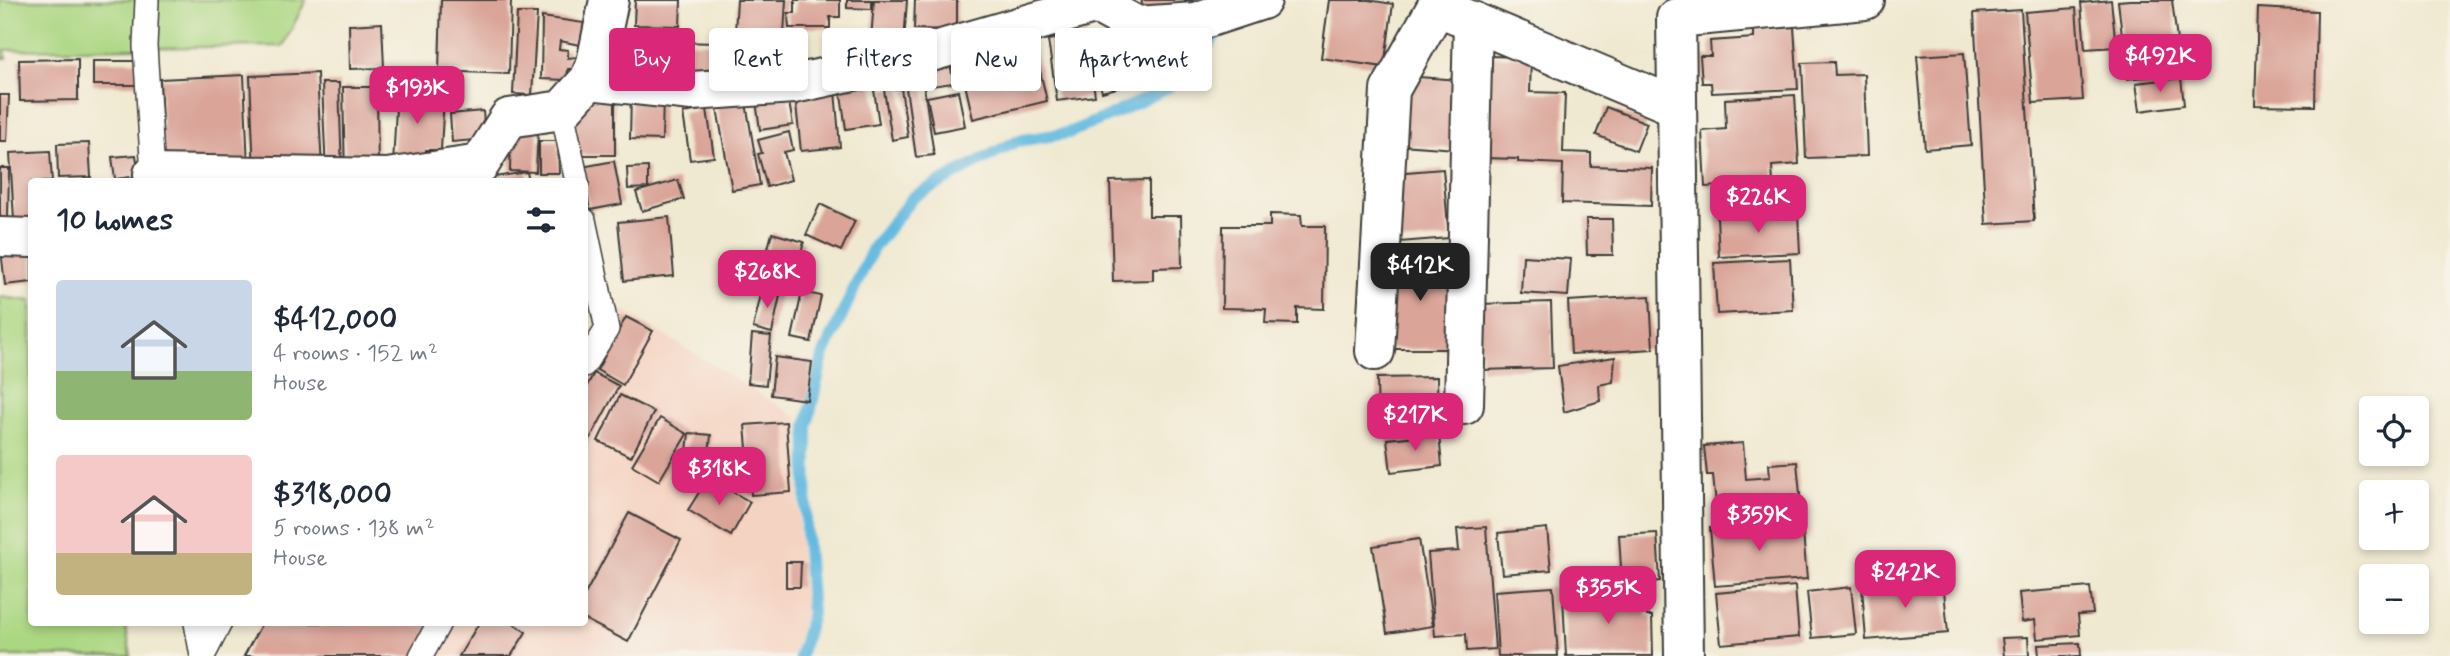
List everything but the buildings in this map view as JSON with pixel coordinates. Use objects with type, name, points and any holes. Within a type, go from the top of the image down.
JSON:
[{"type":"street","points":[[154,178],[387,178],[480,164],[509,118],[562,110],[589,80],[596,63],[609,0]]},
{"type":"street","points":[[1684,656],[1676,9],[1865,0]]},
{"type":"street","points":[[589,80],[692,91],[794,83],[900,61],[1099,2],[1137,26],[1195,22],[1256,2]]},
{"type":"street","points":[[1375,351],[1390,90],[1430,3],[1676,107]]},
{"type":"street","points":[[1464,405],[1473,21]]},
{"type":"street","points":[[0,237],[28,238]]},
{"type":"lane","points":[[147,0],[145,46],[154,178]]},
{"type":"lane","points":[[562,110],[576,178]]},
{"type":"lane","points":[[588,239],[607,329],[588,360]]},
{"type":"lane","points":[[197,626],[202,656]]},
{"type":"lane","points":[[202,656],[218,626]]},
{"type":"lane","points":[[421,656],[437,626]]},
{"type":"shaded area","points":[[624,310],[798,418],[799,535],[805,610],[793,656],[434,656],[450,626],[588,626],[588,375]]},
{"type":"green space","points":[[0,0],[306,0],[283,46],[4,50],[7,58],[0,58]]},
{"type":"green space","points":[[0,297],[28,301],[28,626],[126,626],[131,656],[0,656]]},
{"type":"waterway","points":[[800,656],[812,613],[806,534],[807,425],[823,356],[873,248],[913,197],[1017,141],[1068,133],[1167,88],[1211,41],[1221,24]]}]
